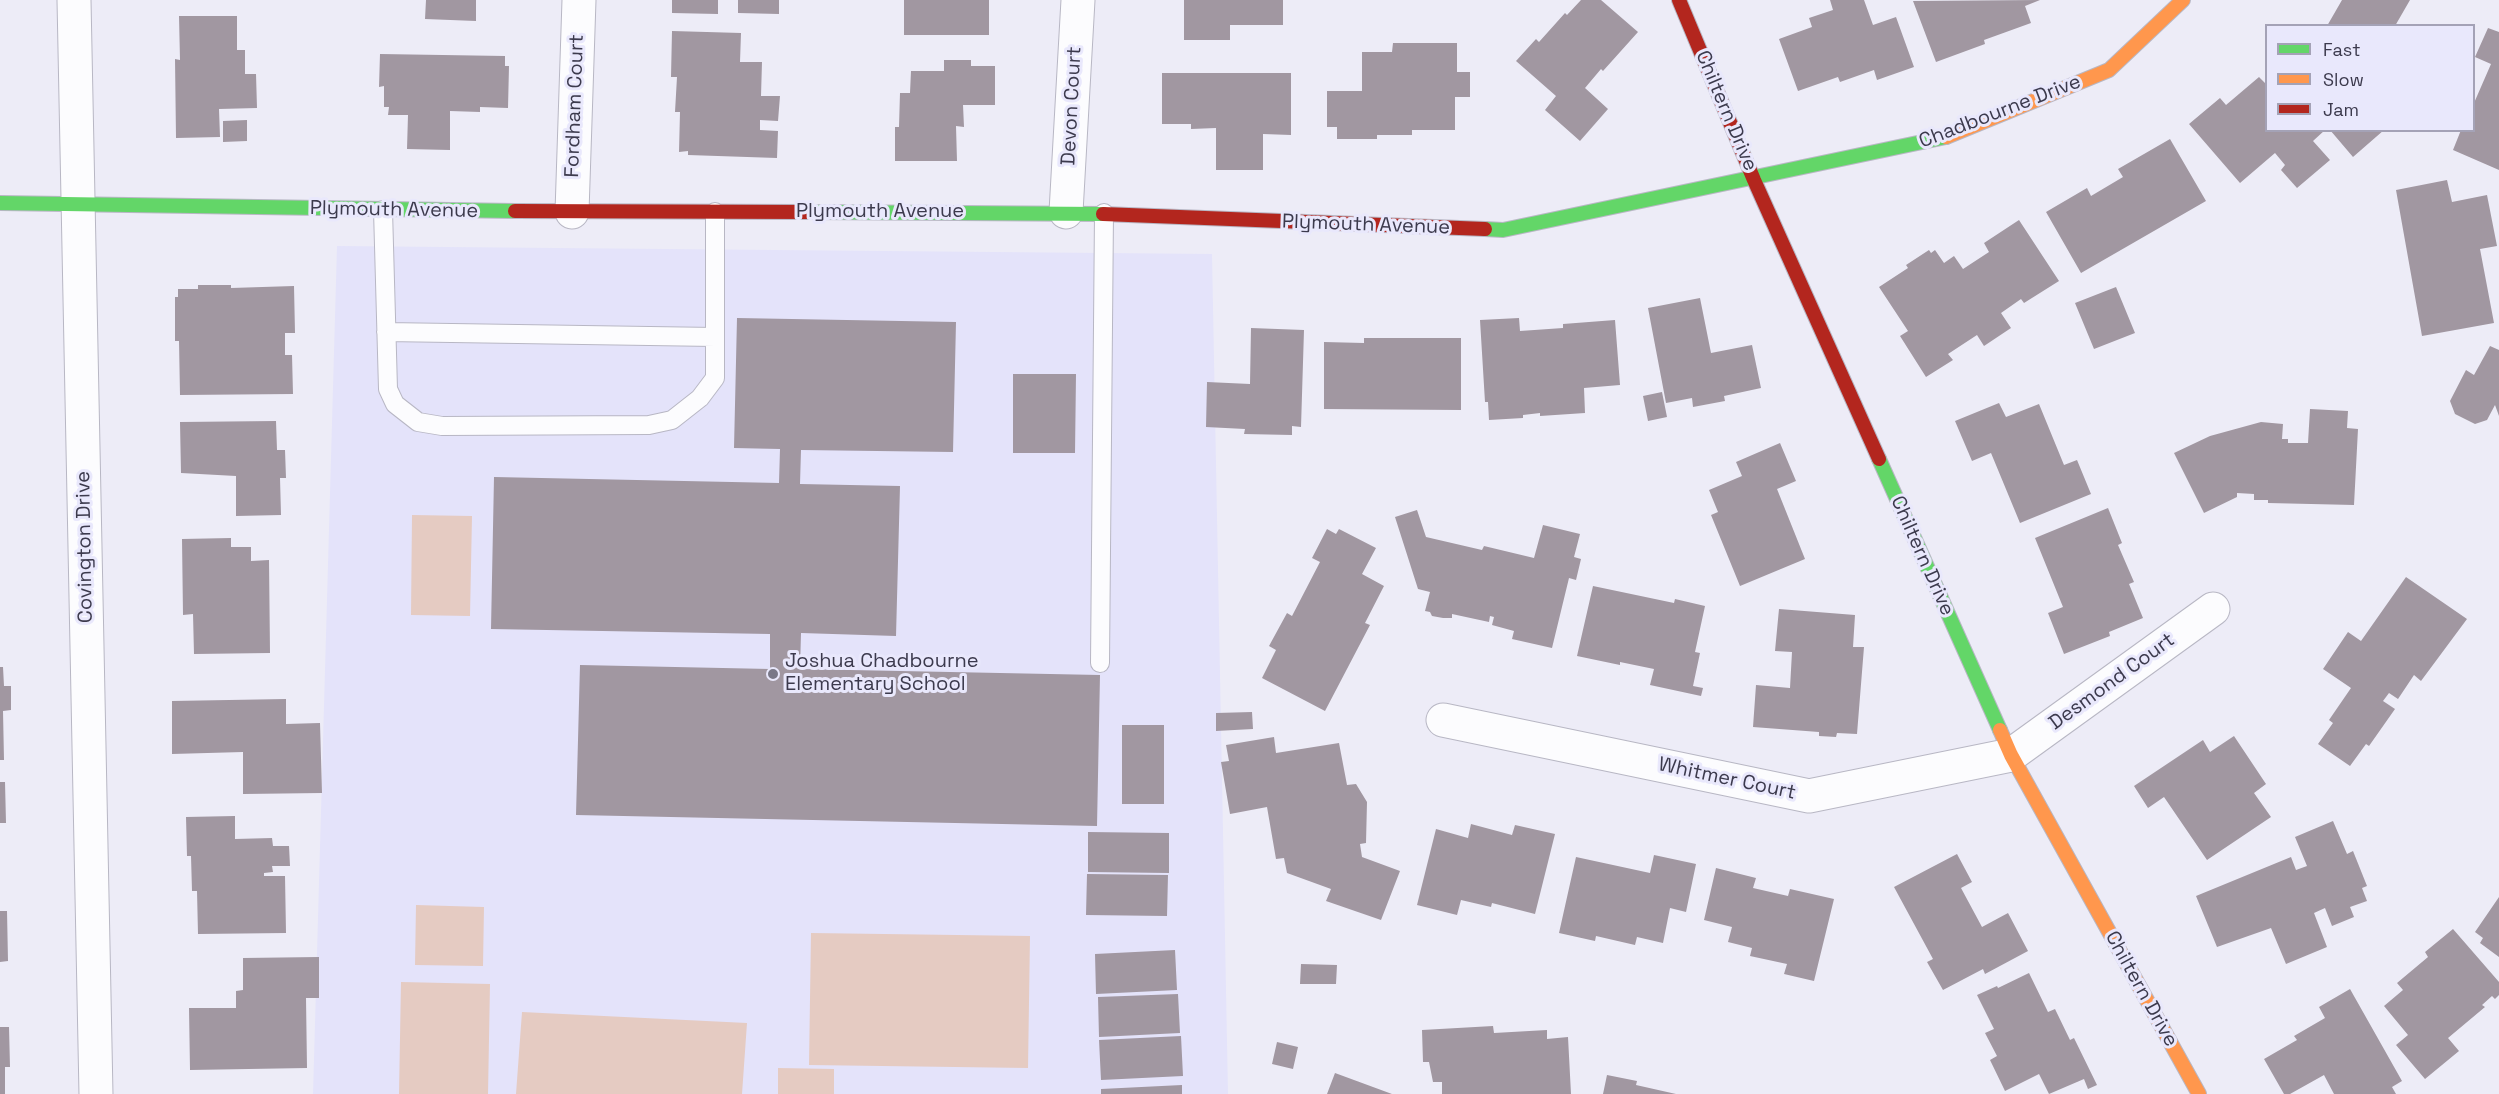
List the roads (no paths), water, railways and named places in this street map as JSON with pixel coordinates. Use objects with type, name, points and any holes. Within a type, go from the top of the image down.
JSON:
[{"type":"street","name":"Covington Drive","points":[[74,0],[96,1094]]},
{"type":"street","name":"Fordham Court","points":[[572,212],[579,0]]},
{"type":"street","name":"Devon Court","points":[[1066,212],[1078,0]]},
{"type":"street","name":"Chiltern Drive","points":[[1679,0],[1754,180],[2011,756],[2199,1094]]},
{"type":"street","name":"Chadbourne Drive","points":[[1754,180],[1938,140],[2109,70],[2182,0]]},
{"type":"street","name":"Plymouth Avenue","points":[[0,203],[572,212],[1066,212],[1503,230],[1754,180]]},
{"type":"street","name":"Desmond Court","points":[[2011,756],[2213,609]]},
{"type":"street","name":"Whitmer Court","points":[[1443,720],[1809,796],[2011,756]]},
{"type":"lane","points":[[383,210],[388,389],[394,405],[418,422],[442,426],[649,425],[672,420],[700,398],[715,378],[715,212]]},
{"type":"lane","points":[[1100,663],[1104,213]]},
{"type":"lane","points":[[386,332],[715,337]]},
{"type":"place","name":"Joshua Chadbourne Elementary School","points":[[773,674]]}]
